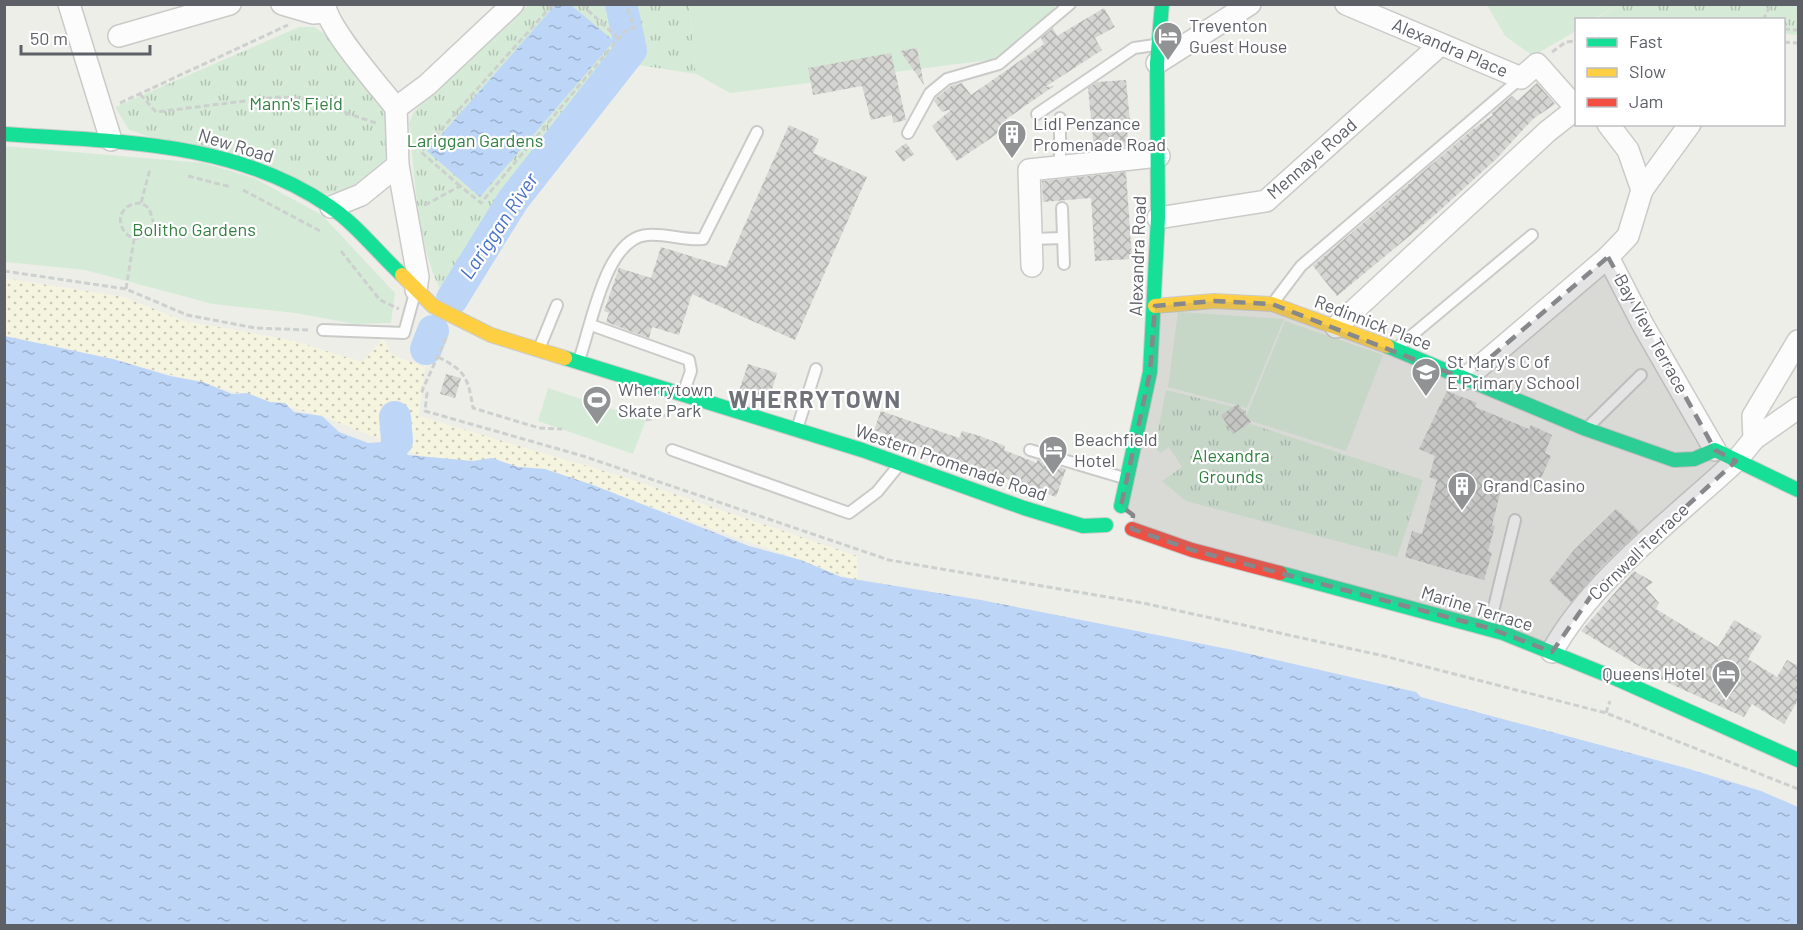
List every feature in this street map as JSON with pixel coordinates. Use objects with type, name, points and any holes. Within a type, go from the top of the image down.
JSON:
[{"type":"street","points":[[69,4],[111,140]]},
{"type":"street","points":[[119,36],[230,4]]},
{"type":"street","points":[[282,4],[318,9],[343,39],[396,118],[398,165],[408,214],[417,277],[416,290]]},
{"type":"street","points":[[396,118],[427,85],[513,4]]},
{"type":"street","name":"Alexandra Road","points":[[1130,516],[1127,479],[1150,372],[1155,306],[1159,156],[1158,53],[1162,4]]},
{"type":"street","points":[[1158,53],[1250,4]]},
{"type":"street","name":"Alexandra Place","points":[[1346,4],[1440,45],[1529,71],[1575,107]]},
{"type":"street","name":"Mennaye Road","points":[[1158,218],[1266,201],[1440,45]]},
{"type":"street","points":[[1336,327],[1548,131],[1575,109]]},
{"type":"street","points":[[1610,126],[1628,150],[1642,190]]},
{"type":"street","name":"Bay View Terrace","points":[[1689,126],[1642,190],[1628,236],[1608,256],[1643,325],[1715,450]]},
{"type":"street","name":"New Road","points":[[4,134],[111,140],[205,153],[259,169],[296,186],[331,207],[416,290]]},
{"type":"street","points":[[1032,266],[1029,170],[1159,156]]},
{"type":"street","points":[[331,207],[361,195],[398,165]]},
{"type":"street","points":[[1465,379],[1608,256]]},
{"type":"street","name":"Western Promenade Road","points":[[416,290],[433,306],[491,335],[796,429],[1053,517],[1114,532]]},
{"type":"street","name":"Redinnick Place","points":[[1155,306],[1214,301],[1272,304],[1395,349],[1586,429],[1674,460],[1694,459],[1715,450]]},
{"type":"street","points":[[1754,439],[1753,416],[1798,341]]},
{"type":"street","name":"Cornwall Terrace","points":[[1552,652],[1563,632],[1596,589],[1736,461],[1754,439],[1798,408]]},
{"type":"street","points":[[1715,450],[1798,490]]},
{"type":"street","points":[[1108,512],[1130,516],[1114,532],[1108,512]]},
{"type":"street","name":"Marine Terrace","points":[[1130,516],[1192,550],[1489,628],[1796,753]]},
{"type":"lane","points":[[908,133],[930,93],[947,79],[999,64],[1070,4]]},
{"type":"lane","points":[[1037,114],[1134,48],[1158,53]]},
{"type":"lane","points":[[1272,304],[1301,266],[1529,71]]},
{"type":"lane","points":[[1060,118],[1060,167]]},
{"type":"lane","points":[[579,362],[612,262],[628,242],[645,235],[668,236],[688,241],[703,239],[757,132]]},
{"type":"lane","points":[[1062,208],[1064,264]]},
{"type":"lane","points":[[1395,349],[1532,235]]},
{"type":"lane","points":[[1032,239],[1063,238]]},
{"type":"lane","points":[[323,330],[404,333],[416,290]]},
{"type":"lane","points":[[539,350],[556,305]]},
{"type":"lane","points":[[591,325],[676,353],[689,360],[691,371],[683,394]]},
{"type":"lane","points":[[796,429],[816,369]]},
{"type":"lane","points":[[1586,429],[1641,375]]},
{"type":"lane","points":[[672,450],[849,513],[877,492],[899,464]]},
{"type":"lane","points":[[1030,450],[1127,479]]},
{"type":"lane","points":[[1489,628],[1515,520]]},
{"type":"path","points":[[553,4],[421,152],[481,203],[618,38],[624,32],[634,28],[626,4]]},
{"type":"path","points":[[581,4],[618,38]]},
{"type":"path","points":[[1764,18],[1771,4]]},
{"type":"path","points":[[102,111],[318,9]]},
{"type":"path","points":[[1529,71],[1566,42],[1575,41]]},
{"type":"path","points":[[140,94],[156,112],[277,97],[301,98],[360,120],[396,118]]},
{"type":"path","points":[[139,167],[159,170]]},
{"type":"path","points":[[141,203],[150,169]]},
{"type":"path","points":[[187,176],[242,190],[328,236]]},
{"type":"path","points":[[408,214],[460,186]]},
{"type":"path","points":[[141,203],[149,208],[154,224],[149,234],[134,239],[125,235],[119,218],[124,208],[141,203]]},
{"type":"path","points":[[126,289],[134,239]]},
{"type":"path","points":[[336,245],[380,300],[408,314]]},
{"type":"path","points":[[4,271],[126,289],[187,315],[255,328],[323,330]]},
{"type":"path","points":[[450,328],[422,391],[427,393],[425,411],[583,456],[889,560],[1143,603],[1384,656],[1606,713],[1798,789]]},
{"type":"path","points":[[438,357],[457,367],[469,380],[473,408],[539,428],[562,429]]},
{"type":"path","points":[[1606,713],[1611,698]]},
{"type":"highlighted area","points":[[1608,257],[1715,450],[1736,461],[1596,589],[1552,652],[1489,628],[1192,550],[1132,529],[1133,515],[1121,506],[1150,372],[1155,306],[1214,301],[1272,304],[1465,379]]},
{"type":"green space","points":[[1054,4],[1056,19],[1005,58],[730,93],[696,74],[689,5]]},
{"type":"green space","name":"Lariggan Gardens","points":[[528,5],[689,5],[696,74],[619,62],[511,197],[462,270],[440,289],[432,270],[421,229],[409,123],[414,111]]},
{"type":"green space","points":[[1487,5],[1618,5],[1596,18],[1575,18],[1575,32],[1533,56],[1505,36]]},
{"type":"green space","points":[[1618,5],[1798,5],[1798,35],[1785,34],[1785,18],[1597,18]]},
{"type":"green space","name":"Mann's Field","points":[[299,27],[314,27],[335,40],[391,112],[388,158],[355,189],[326,194],[129,130],[115,107]]},
{"type":"green space","name":"Bolitho Gardens","points":[[4,146],[204,163],[254,178],[322,215],[395,293],[391,323],[355,324],[295,313],[213,304],[85,270],[5,262]]},
{"type":"green space","points":[[1178,312],[1284,319],[1247,408],[1168,387]]},
{"type":"green space","points":[[1285,321],[1383,355],[1346,451],[1245,419]]},
{"type":"green space","name":"Wherrytown Skate Park","points":[[548,388],[646,420],[633,454],[538,421]]},
{"type":"green space","name":"Alexandra Grounds","points":[[1166,390],[1246,410],[1244,422],[1423,480],[1397,557],[1186,501],[1162,481],[1182,467],[1169,447],[1160,453],[1155,446]]},
{"type":"sand","points":[[4,278],[124,297],[184,321],[291,340],[362,362],[383,338],[392,355],[425,367],[419,416],[627,478],[857,556],[858,581],[545,469],[421,456],[322,416],[113,359],[5,340]]},
{"type":"water","points":[[556,4],[571,5],[614,41],[480,197],[427,151]]},
{"type":"water","points":[[5,336],[113,359],[170,376],[203,382],[232,394],[247,393],[270,402],[285,403],[294,412],[322,416],[339,432],[368,443],[397,441],[408,455],[473,461],[492,458],[518,467],[545,469],[593,485],[749,546],[801,560],[841,577],[981,600],[1233,650],[1416,692],[1421,697],[1686,768],[1761,791],[1798,807],[1798,925],[5,925]]},
{"type":"building","points":[[1104,8],[1115,27],[1095,38],[1102,50],[1045,87],[1054,86],[1005,120],[1009,126],[957,161],[932,126],[952,109],[942,112],[934,101],[936,98],[951,86],[962,83],[971,95],[1044,44],[1041,38],[1053,28],[1057,36]]},
{"type":"building","points":[[917,48],[924,85],[900,51]]},
{"type":"building","points":[[891,53],[906,120],[893,123],[892,115],[871,120],[862,86],[813,95],[808,68]]},
{"type":"building","points":[[1126,80],[1130,121],[1126,121],[1129,146],[1094,150],[1088,88],[1097,82]]},
{"type":"building","points":[[1537,83],[1555,104],[1533,119],[1496,159],[1436,214],[1337,296],[1313,266],[1472,130],[1493,115],[1492,113],[1512,96],[1517,101]]},
{"type":"building","points":[[789,125],[819,139],[813,153],[867,177],[795,340],[692,294],[679,335],[652,327],[649,338],[606,322],[609,313],[604,311],[619,268],[651,278],[661,247],[726,267]]},
{"type":"building","points":[[906,143],[914,154],[903,162],[895,151]]},
{"type":"building","points":[[1126,172],[1132,259],[1095,261],[1091,198],[1043,202],[1042,181]]},
{"type":"building","points":[[748,364],[777,373],[768,403],[738,394]]},
{"type":"building","points":[[446,374],[461,378],[455,398],[440,394]]},
{"type":"building","points":[[1447,391],[1477,403],[1475,407],[1529,429],[1531,425],[1552,435],[1545,453],[1551,456],[1541,478],[1537,476],[1530,493],[1503,482],[1492,525],[1495,526],[1488,551],[1492,553],[1484,580],[1405,557],[1412,531],[1422,534],[1437,480],[1429,477],[1435,456],[1419,449]]},
{"type":"building","points":[[1238,404],[1251,422],[1233,434],[1221,415]]},
{"type":"building","points":[[881,411],[959,438],[962,431],[980,436],[1005,446],[1004,450],[1037,463],[1037,460],[1066,469],[1056,497],[874,430]]},
{"type":"building","points":[[1616,509],[1639,531],[1602,566],[1571,602],[1549,581],[1574,550]]},
{"type":"building","points":[[1634,571],[1653,582],[1646,588],[1659,603],[1656,609],[1718,647],[1734,620],[1762,636],[1748,659],[1777,677],[1787,660],[1798,666],[1798,700],[1784,724],[1752,704],[1744,717],[1664,681],[1581,631]]},
{"type":"waterway","name":"Lariggan River","points":[[452,299],[513,200],[631,50],[621,4]]},
{"type":"waterway","name":"Lariggan River","points":[[426,349],[433,331]]},
{"type":"waterway","name":"Lariggan River","points":[[395,417],[397,441]]},
{"type":"traffic: fast","points":[[1121,506],[1150,372],[1158,218],[1157,63],[1162,4]]},
{"type":"traffic: fast","points":[[4,134],[88,139],[172,148],[213,156],[253,168],[292,184],[339,213],[402,275]]},
{"type":"traffic: fast","points":[[1387,346],[1586,429],[1674,460],[1694,459],[1715,450],[1798,490]]},
{"type":"traffic: fast","points":[[565,358],[862,450],[1024,508],[1083,526],[1106,525]]},
{"type":"traffic: fast","points":[[1280,573],[1503,633],[1617,679],[1798,760]]},
{"type":"traffic: slow","points":[[402,275],[433,306],[491,335],[565,358]]},
{"type":"traffic: slow","points":[[1155,306],[1214,301],[1272,304],[1387,346]]},
{"type":"traffic: jam","points":[[1132,529],[1192,550],[1280,573]]},
{"type":"place","name":"Treventon Guest House","points":[[1168,62]]},
{"type":"place","name":"Lidl Penzance Promenade Road","points":[[1012,160]]},
{"type":"place","name":"St Mary's C of E Primary School","points":[[1426,398]]},
{"type":"place","name":"Wherrytown Skate Park","points":[[597,426]]},
{"type":"place","name":"Beachfield Hotel","points":[[1053,476]]},
{"type":"place","name":"Grand Casino","points":[[1462,512]]},
{"type":"place","name":"Queens Hotel","points":[[1726,700]]},
{"type":"district","name":"WHERRYTOWN","points":[[815,400]]}]
